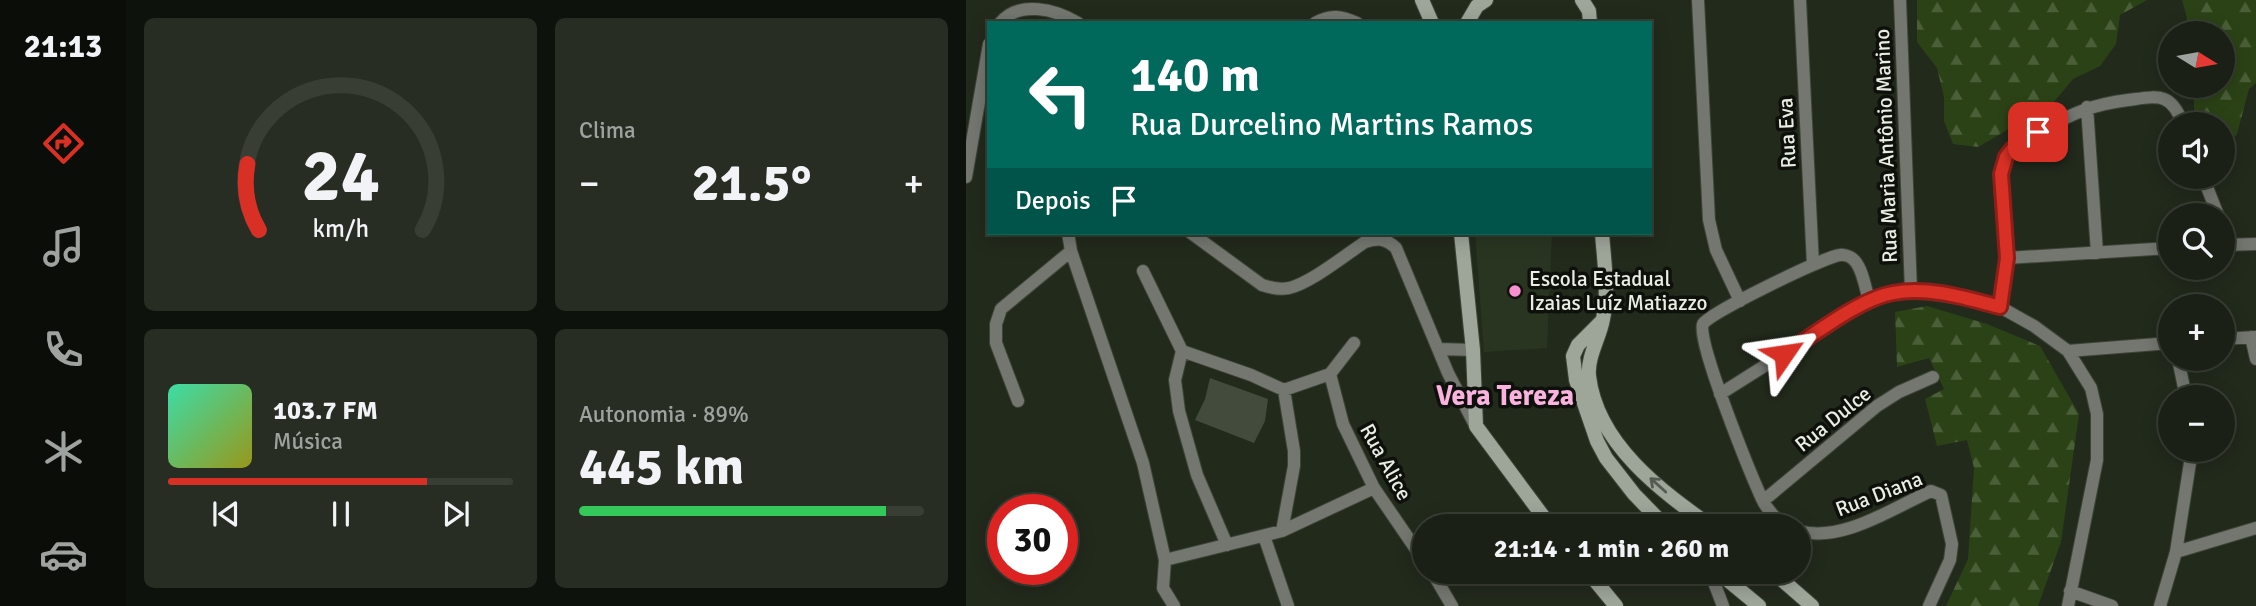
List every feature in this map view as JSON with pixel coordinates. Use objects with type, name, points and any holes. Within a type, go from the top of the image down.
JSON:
[{"type":"street","points":[[1422,0],[1431,21]]},
{"type":"street","points":[[1468,21],[1477,6],[1486,0]]},
{"type":"street","points":[[1582,0],[1589,11],[1590,21]]},
{"type":"street","points":[[1698,0],[1709,220],[1716,250],[1740,301]]},
{"type":"street","name":"Rua Eva","points":[[1800,0],[1813,265]]},
{"type":"street","name":"Rua Maria Antônio Marino","points":[[1900,0],[1911,291]]},
{"type":"street","points":[[1001,21],[1005,16],[1031,6],[1060,12],[1075,21]]},
{"type":"street","points":[[1319,21],[1329,16],[1352,21]]},
{"type":"street","points":[[966,177],[987,56]]},
{"type":"street","points":[[2000,307],[2007,258],[2001,174],[2006,157],[2012,149],[2087,107],[2104,103],[2150,97],[2166,99],[2173,103],[2177,112]]},
{"type":"street","points":[[2087,107],[2097,253]]},
{"type":"street","points":[[1068,235],[1071,251],[1143,463],[1165,560],[1163,588],[1174,606]]},
{"type":"street","points":[[1194,235],[1262,285],[1275,289],[1288,289],[1301,284],[1365,242],[1387,240],[1396,248],[1438,349],[1476,426],[1542,514]]},
{"type":"street","points":[[1461,235],[1473,350],[1476,426]]},
{"type":"street","points":[[1602,235],[1606,297],[1603,320],[1582,377],[1597,441],[1606,458],[1653,514]]},
{"type":"street","points":[[2235,245],[2256,244]]},
{"type":"street","points":[[2007,258],[2158,249]]},
{"type":"street","points":[[1018,401],[996,343],[996,324],[1001,309],[1071,251]]},
{"type":"street","points":[[1772,514],[1763,501],[1720,394],[1702,335],[1703,323],[1740,301],[1813,265],[1840,255],[1849,256],[1856,262],[1869,300]]},
{"type":"street","points":[[1143,271],[1182,351],[1175,380],[1179,411],[1198,475],[1227,545]]},
{"type":"street","points":[[1720,394],[1869,300],[1891,293],[1939,293],[2000,307],[2034,326],[2068,351],[2091,388],[2097,414],[2096,460],[2068,606]]},
{"type":"street","points":[[2235,339],[2254,337],[2256,359]]},
{"type":"street","points":[[1182,351],[1251,375],[1284,390],[1330,374],[1354,343]]},
{"type":"street","points":[[2068,351],[2158,344]]},
{"type":"street","points":[[1438,349],[1473,350]]},
{"type":"street","name":"Rua Alice","points":[[1330,374],[1343,424],[1374,488],[1412,543]]},
{"type":"street","points":[[1582,377],[1607,426],[1623,450],[1660,488],[1695,514]]},
{"type":"street","name":"Rua Dulce","points":[[1763,501],[1877,406],[1899,391],[1933,377]]},
{"type":"street","points":[[1282,531],[1294,466],[1284,390]]},
{"type":"street","points":[[2160,606],[2176,552],[2190,462]]},
{"type":"street","points":[[1165,560],[1282,531],[1374,488]]},
{"type":"street","name":"Rua Diana","points":[[1811,532],[1827,534],[1875,519],[1922,495],[1936,491],[1941,495],[1952,544],[1950,560],[1929,606]]},
{"type":"street","points":[[2176,552],[2256,528]]},
{"type":"street","points":[[1407,535],[1412,535]]},
{"type":"street","points":[[1264,536],[1288,606]]},
{"type":"street","points":[[1439,584],[1452,606]]},
{"type":"street","points":[[1598,584],[1616,606]]},
{"type":"street","points":[[1715,584],[1723,606]]},
{"type":"street","points":[[1732,584],[1759,606]]},
{"type":"street","points":[[1786,584],[1811,606]]},
{"type":"street","points":[[2070,591],[2112,606]]},
{"type":"shaded area","name":"Escola Estadual Izaias Luíz Matiazzo","points":[[1475,235],[1552,235],[1547,348],[1484,352]]},
{"type":"green space","points":[[1917,0],[2147,0],[2120,15],[2116,44],[2100,66],[2073,79],[2053,103],[1978,147],[1953,144],[1944,121],[1944,97],[1937,68],[1917,42]]},
{"type":"green space","points":[[2182,0],[2256,0],[2256,83],[2249,89],[2235,136],[2235,112],[2194,112],[2194,98],[2235,98],[2235,21],[2188,21]]},
{"type":"green space","points":[[1927,306],[1987,324],[2040,346],[2079,414],[2061,542],[2038,606],[1946,606],[1968,559],[1974,468],[1967,440],[1937,446],[1925,399],[1944,389],[1929,358],[1897,367],[1895,312]]},
{"type":"building","points":[[1210,378],[1268,399],[1265,421],[1254,443],[1195,420],[1205,399]]},
{"type":"place","name":"Escola Estadual Izaias Luíz Matiazzo","points":[[1515,291]]},
{"type":"district","name":"Vera Tereza","points":[[1505,396]]},
{"type":"route","points":[[1784,354],[1869,300],[1891,293],[1939,293],[2000,307],[2007,258],[2001,174],[2006,157],[2012,149],[2038,132]]}]
